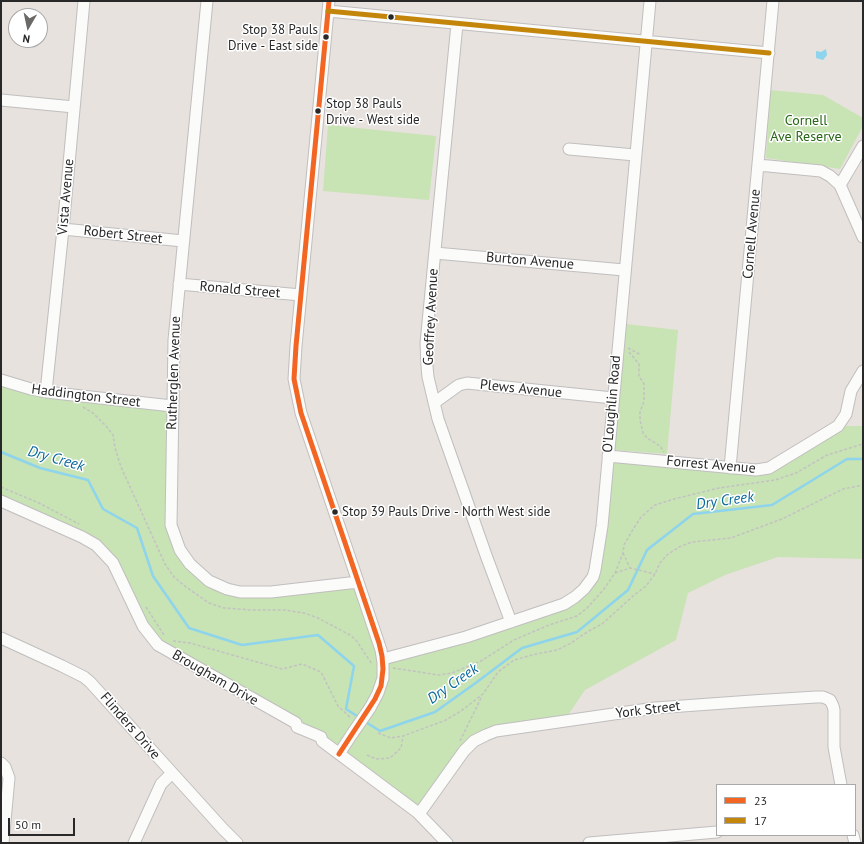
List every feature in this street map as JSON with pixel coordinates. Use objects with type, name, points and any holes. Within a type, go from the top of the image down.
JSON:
[{"type":"street","name":"Vista Avenue","points":[[46,392],[84,1]]},
{"type":"street","name":"Rutherglen Avenue","points":[[207,1],[174,340],[171,525],[180,550],[193,568],[214,584],[227,589],[240,592],[282,591],[358,582]]},
{"type":"street","name":"O'Loughlin Road","points":[[383,663],[466,637],[568,602],[579,594],[590,581],[595,570],[599,556],[624,270],[650,1]]},
{"type":"street","name":"Cornell Avenue","points":[[730,468],[773,1]]},
{"type":"street","points":[[339,754],[370,708],[381,686],[383,663],[379,643],[296,396],[294,363],[329,6],[457,24],[768,53]]},
{"type":"street","name":"Geoffrey Avenue","points":[[457,24],[426,355],[428,377],[438,419],[511,622]]},
{"type":"street","points":[[1,100],[74,106]]},
{"type":"street","points":[[840,185],[863,146]]},
{"type":"street","points":[[569,149],[635,155]]},
{"type":"street","points":[[758,165],[821,171],[830,176],[840,185],[863,236]]},
{"type":"street","name":"Robert Street","points":[[63,229],[183,241]]},
{"type":"street","name":"Burton Avenue","points":[[435,252],[624,270]]},
{"type":"street","name":"Ronald Street","points":[[179,284],[301,295]]},
{"type":"street","name":"Forrest Avenue","points":[[608,456],[756,470],[770,468],[834,429],[844,418],[851,391],[863,371]]},
{"type":"street","name":"Haddington Street","points":[[1,380],[31,389],[71,396],[172,406]]},
{"type":"street","name":"Plews Avenue","points":[[434,403],[459,385],[467,383],[613,398]]},
{"type":"street","name":"Brougham Drive","points":[[1,500],[82,537],[96,545],[113,563],[143,626],[158,645],[296,723],[297,727],[317,734],[321,737],[322,741],[419,814],[447,843]]},
{"type":"street","name":"Flinders Drive","points":[[1,638],[72,671],[90,682],[98,689],[223,830],[237,843]]},
{"type":"street","name":"York Street","points":[[419,814],[464,751],[474,741],[486,735],[504,730],[655,708],[745,701],[816,697],[823,697],[830,700],[833,706],[834,748],[841,784]]},
{"type":"street","points":[[1,763],[5,767],[9,778],[3,843]]},
{"type":"street","points":[[134,843],[161,784],[172,773]]},
{"type":"street","points":[[589,843],[664,840],[716,832]]},
{"type":"path","points":[[641,355],[626,346],[639,364],[639,376],[644,384],[644,400],[640,412],[643,433],[647,438],[660,446],[666,456]]},
{"type":"path","points":[[71,396],[93,413],[113,435],[115,448],[121,467],[165,564],[174,577],[186,587],[208,603],[224,608],[285,610],[304,613],[318,618],[350,635],[356,640],[373,664],[383,663],[438,675],[464,669],[481,661],[514,640],[549,625],[576,616],[587,608],[604,589],[615,573],[623,553],[624,545],[641,517],[655,505],[719,488],[775,480],[796,472],[827,455],[863,444]]},
{"type":"path","points":[[459,742],[483,694],[498,672],[514,660],[557,650],[602,624],[632,596],[646,586],[655,574],[660,563],[679,547],[692,542],[732,538],[782,519],[843,489],[863,485]]},
{"type":"path","points":[[623,553],[630,568]]},
{"type":"path","points":[[615,573],[630,568],[655,574]]},
{"type":"path","points":[[168,641],[190,643],[282,669],[302,664],[321,672],[338,706],[354,719]]},
{"type":"path","points":[[378,733],[391,738],[403,736],[446,720],[461,711],[483,694]]},
{"type":"path","points":[[367,755],[376,759],[390,758],[401,748],[403,736]]},
{"type":"green space","name":"Cornell Ave Reserve","points":[[770,90],[823,95],[863,118],[863,126],[840,169],[766,158]]},
{"type":"green space","points":[[328,125],[436,136],[429,200],[323,191]]},
{"type":"green space","points":[[626,324],[678,330],[667,454],[614,450]]},
{"type":"green space","points":[[1,380],[172,406],[171,521],[193,568],[238,591],[358,582],[383,662],[568,602],[588,585],[608,456],[761,470],[838,426],[863,426],[863,559],[778,557],[725,575],[688,593],[676,640],[585,690],[564,721],[496,731],[471,743],[419,814],[322,741],[163,648],[102,550],[1,501]]},
{"type":"water","points":[[826,49],[827,55],[823,60],[816,58],[816,51],[821,52]]},
{"type":"waterway","name":"Dry Creek","points":[[1,452],[40,468],[88,480],[103,509],[137,528],[153,576],[189,628],[242,645],[318,635],[354,666],[346,709],[360,718]]},
{"type":"waterway","name":"Dry Creek","points":[[364,721],[380,731],[435,712],[522,648],[577,632],[628,590],[647,550],[693,514],[772,505],[847,459],[863,459]]},
{"type":"transit line","name":"23","points":[[329,1],[294,379],[301,413],[379,643],[383,669],[381,686],[375,699],[339,754]]},
{"type":"transit line","name":"17","points":[[328,11],[769,53]]},
{"type":"place","name":"Stop 38 Pauls Drive - East side","points":[[326,37]]},
{"type":"place","name":"Stop 38 Pauls Drive - West side","points":[[318,111]]},
{"type":"place","name":"Stop 39 Pauls Drive - North West side","points":[[335,512]]}]
